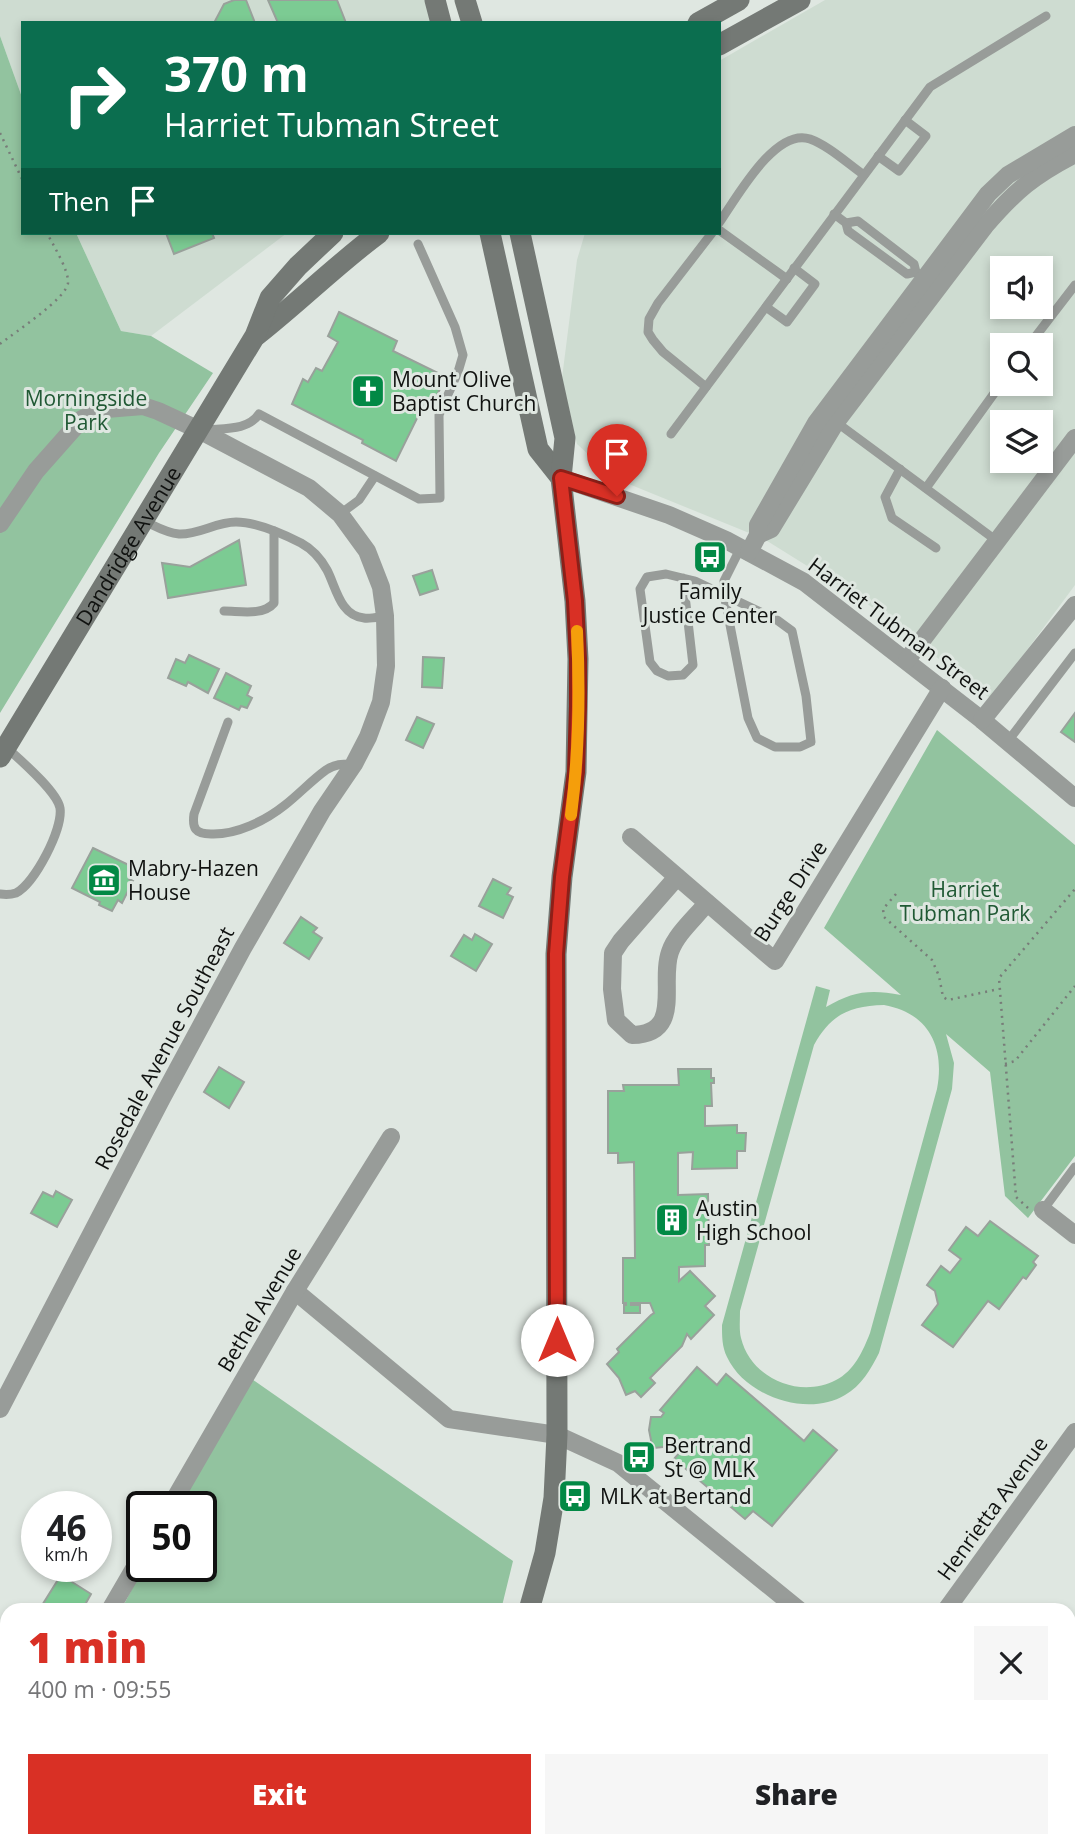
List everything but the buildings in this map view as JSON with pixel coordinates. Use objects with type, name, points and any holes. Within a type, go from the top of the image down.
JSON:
[{"type":"main road","points":[[435,0],[440,21]]},
{"type":"main road","points":[[465,0],[471,21]]},
{"type":"main road","points":[[702,21],[739,0]]},
{"type":"main road","points":[[721,44],[800,0]]},
{"type":"main road","name":"Dandridge Avenue","points":[[3,752],[255,336],[270,298],[298,266],[331,235]]},
{"type":"main road","name":"Dandridge Avenue","points":[[255,336],[345,258],[376,235]]},
{"type":"main road","points":[[520,235],[565,438],[561,478],[575,601],[578,659],[576,772],[562,877],[556,954],[557,1435],[554,1498],[545,1553],[531,1603]]},
{"type":"main road","points":[[488,236],[538,449],[561,478]]},
{"type":"street","points":[[758,535],[758,525],[816,424],[988,194],[1008,175],[1075,135]]},
{"type":"street","points":[[745,550],[758,535],[771,530],[926,279],[985,226],[1030,180],[1075,154]]},
{"type":"street","name":"Rosedale Avenue Southeast","points":[[0,524],[36,471],[82,419],[106,410],[143,407],[158,411],[309,488],[340,514],[367,551],[381,587],[385,616],[386,666],[380,702],[368,737],[354,764],[322,811],[243,948],[0,1409]]},
{"type":"street","points":[[906,660],[1075,438]]},
{"type":"street","name":"Harriet Tubman Street","points":[[561,478],[669,515],[745,550],[804,582],[942,688],[1075,798]]},
{"type":"street","points":[[982,720],[1075,605]]},
{"type":"street","name":"Burge Drive","points":[[631,837],[775,961],[942,688]]},
{"type":"street","points":[[677,877],[612,953],[612,989],[616,1020],[632,1035],[648,1034],[658,1027],[665,1016],[669,954],[676,941],[707,903]]},
{"type":"street","name":"Bethel Avenue","points":[[179,1491],[295,1292],[391,1137]]},
{"type":"street","points":[[1036,1209],[1075,1235]]},
{"type":"street","points":[[295,1292],[449,1419],[557,1435],[618,1463],[790,1603]]},
{"type":"street","name":"Henrietta Avenue","points":[[952,1603],[1075,1432]]},
{"type":"street","points":[[114,1603],[126,1582]]},
{"type":"lane","points":[[671,434],[930,87],[1046,16]]},
{"type":"lane","points":[[878,156],[900,172],[926,136],[905,120]]},
{"type":"lane","points":[[721,220],[759,166],[775,149],[792,139],[808,138],[864,175]]},
{"type":"lane","points":[[834,214],[846,223],[848,231],[906,274],[926,279]]},
{"type":"lane","points":[[721,231],[787,279]]},
{"type":"lane","points":[[706,387],[663,352],[648,332],[649,319],[658,303],[710,235]]},
{"type":"lane","points":[[199,430],[246,426],[255,421],[258,414],[419,499],[440,498],[439,415],[463,355],[454,327],[418,244]]},
{"type":"lane","points":[[766,307],[787,322],[815,284],[794,268]]},
{"type":"lane","points":[[1039,333],[1075,285]]},
{"type":"lane","points":[[926,488],[992,396]]},
{"type":"lane","points":[[836,422],[997,541]]},
{"type":"lane","points":[[900,468],[885,497],[892,518],[936,548]]},
{"type":"lane","points":[[340,514],[359,500],[376,476]]},
{"type":"lane","points":[[144,521],[166,532],[181,534],[234,522],[274,531],[304,545],[316,555],[327,570],[346,609],[356,617],[365,619],[385,616]]},
{"type":"lane","points":[[224,611],[262,610],[270,608],[274,603],[274,531]]},
{"type":"lane","points":[[683,578],[693,665],[683,675],[668,676],[657,671],[650,662],[640,590],[648,577],[666,574],[683,578],[695,581],[724,594],[777,620],[792,631],[806,696],[811,742],[800,747],[775,747],[757,738],[748,718],[724,594],[724,581],[745,550]]},
{"type":"lane","points":[[1008,741],[1075,653]]},
{"type":"lane","points":[[228,722],[194,814],[193,825],[196,830],[206,834],[221,834],[245,828],[270,816],[326,770],[337,764],[354,764]]},
{"type":"lane","points":[[0,894],[16,893],[38,868],[54,839],[60,809],[56,798],[45,785],[3,752]]},
{"type":"lane","points":[[1036,1209],[1075,1167]]},
{"type":"path","points":[[0,133],[21,177]]},
{"type":"path","points":[[0,344],[59,298],[67,287],[66,272],[48,235]]},
{"type":"path","points":[[1036,1209],[1016,1197],[999,978],[1075,889]]},
{"type":"path","points":[[896,894],[883,909],[884,917],[932,960],[943,996],[948,1000],[999,989]]},
{"type":"path","points":[[1005,1064],[1015,1061],[1075,986]]},
{"type":"shaded area","points":[[0,0],[426,0],[431,21],[21,21],[21,94],[0,36]]},
{"type":"shaded area","points":[[825,0],[1075,0],[1075,585],[991,699],[865,602],[764,539],[614,478],[577,444],[562,378],[577,260],[584,235],[721,235],[721,60]]},
{"type":"shaded area","points":[[77,235],[284,235],[151,336],[121,331]]},
{"type":"green space","name":"Morningside Park","points":[[0,36],[21,94],[21,235],[77,235],[121,331],[151,336],[213,373],[159,453],[0,713]]},
{"type":"green space","name":"Harriet Tubman Park","points":[[937,730],[1075,845],[1075,1156],[1028,1218],[1005,1196],[990,1072],[946,1034],[954,1063],[952,1089],[879,1353],[865,1377],[851,1391],[830,1402],[813,1404],[778,1399],[748,1383],[727,1357],[722,1325],[816,986],[830,990],[826,1007],[862,993],[901,995],[824,928]],"holes":[[[884,1005],[900,1009],[923,1024],[930,1034],[936,1046],[939,1074],[870,1333],[857,1360],[836,1380],[807,1387],[779,1382],[755,1365],[746,1352],[741,1338],[740,1311],[814,1045],[827,1026],[851,1010]]]},
{"type":"green space","points":[[246,1375],[513,1561],[503,1603],[125,1603],[136,1582],[217,1582],[217,1491],[184,1491]]},
{"type":"slow traffic","points":[[571,815],[577,750],[577,631]]},
{"type":"place","name":"Mount Olive Baptist Church","points":[[368,391]]},
{"type":"place","name":"Family Justice Center","points":[[710,557]]},
{"type":"place","name":"Mabry-Hazen House","points":[[104,880]]},
{"type":"place","name":"Austin High School","points":[[672,1220]]},
{"type":"place","name":"Bertrand St @ MLK","points":[[639,1457]]},
{"type":"place","name":"MLK at Bertand","points":[[575,1496]]},
{"type":"route","points":[[557,1340],[556,954],[562,877],[576,772],[578,706],[575,601],[561,478],[617,496]]}]
